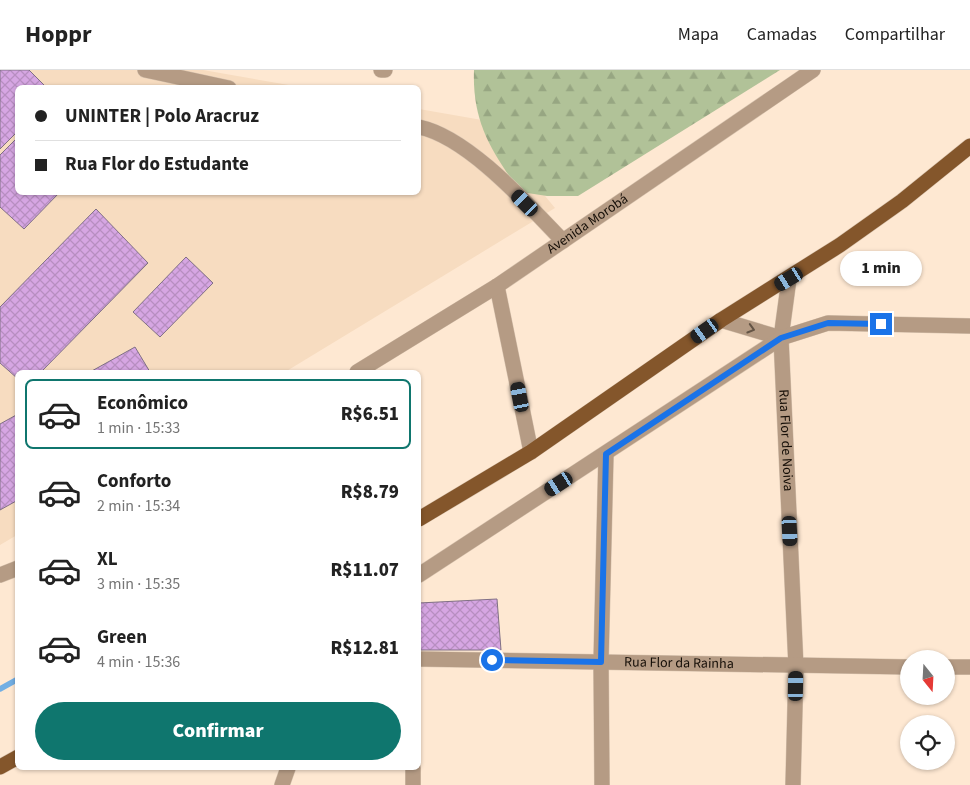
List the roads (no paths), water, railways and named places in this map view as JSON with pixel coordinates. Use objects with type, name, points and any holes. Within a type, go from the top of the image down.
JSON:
[{"type":"main road","points":[[421,517],[531,452],[720,320],[789,279],[902,201],[970,146]]},
{"type":"main road","points":[[0,767],[15,758]]},
{"type":"street","points":[[145,70],[215,85]]},
{"type":"street","points":[[381,70],[386,70]]},
{"type":"street","name":"Avenida Morobá","points":[[360,370],[497,286],[814,70]]},
{"type":"street","points":[[421,127],[433,130],[488,167],[563,241]]},
{"type":"street","name":"Rua Flor de Noiva","points":[[789,279],[781,338],[796,667],[794,785]]},
{"type":"street","points":[[497,286],[531,452]]},
{"type":"street","points":[[720,320],[781,338]]},
{"type":"street","points":[[421,574],[781,338],[828,323],[970,326]]},
{"type":"street","points":[[602,785],[601,662],[606,454]]},
{"type":"street","points":[[0,575],[15,569]]},
{"type":"street","name":"Rua Flor da Rainha","points":[[421,659],[796,667],[900,667]]},
{"type":"street","points":[[955,667],[970,667]]},
{"type":"street","points":[[282,785],[287,770]]},
{"type":"street","points":[[413,770],[413,785]]},
{"type":"waterway","points":[[0,689],[15,681]]}]
